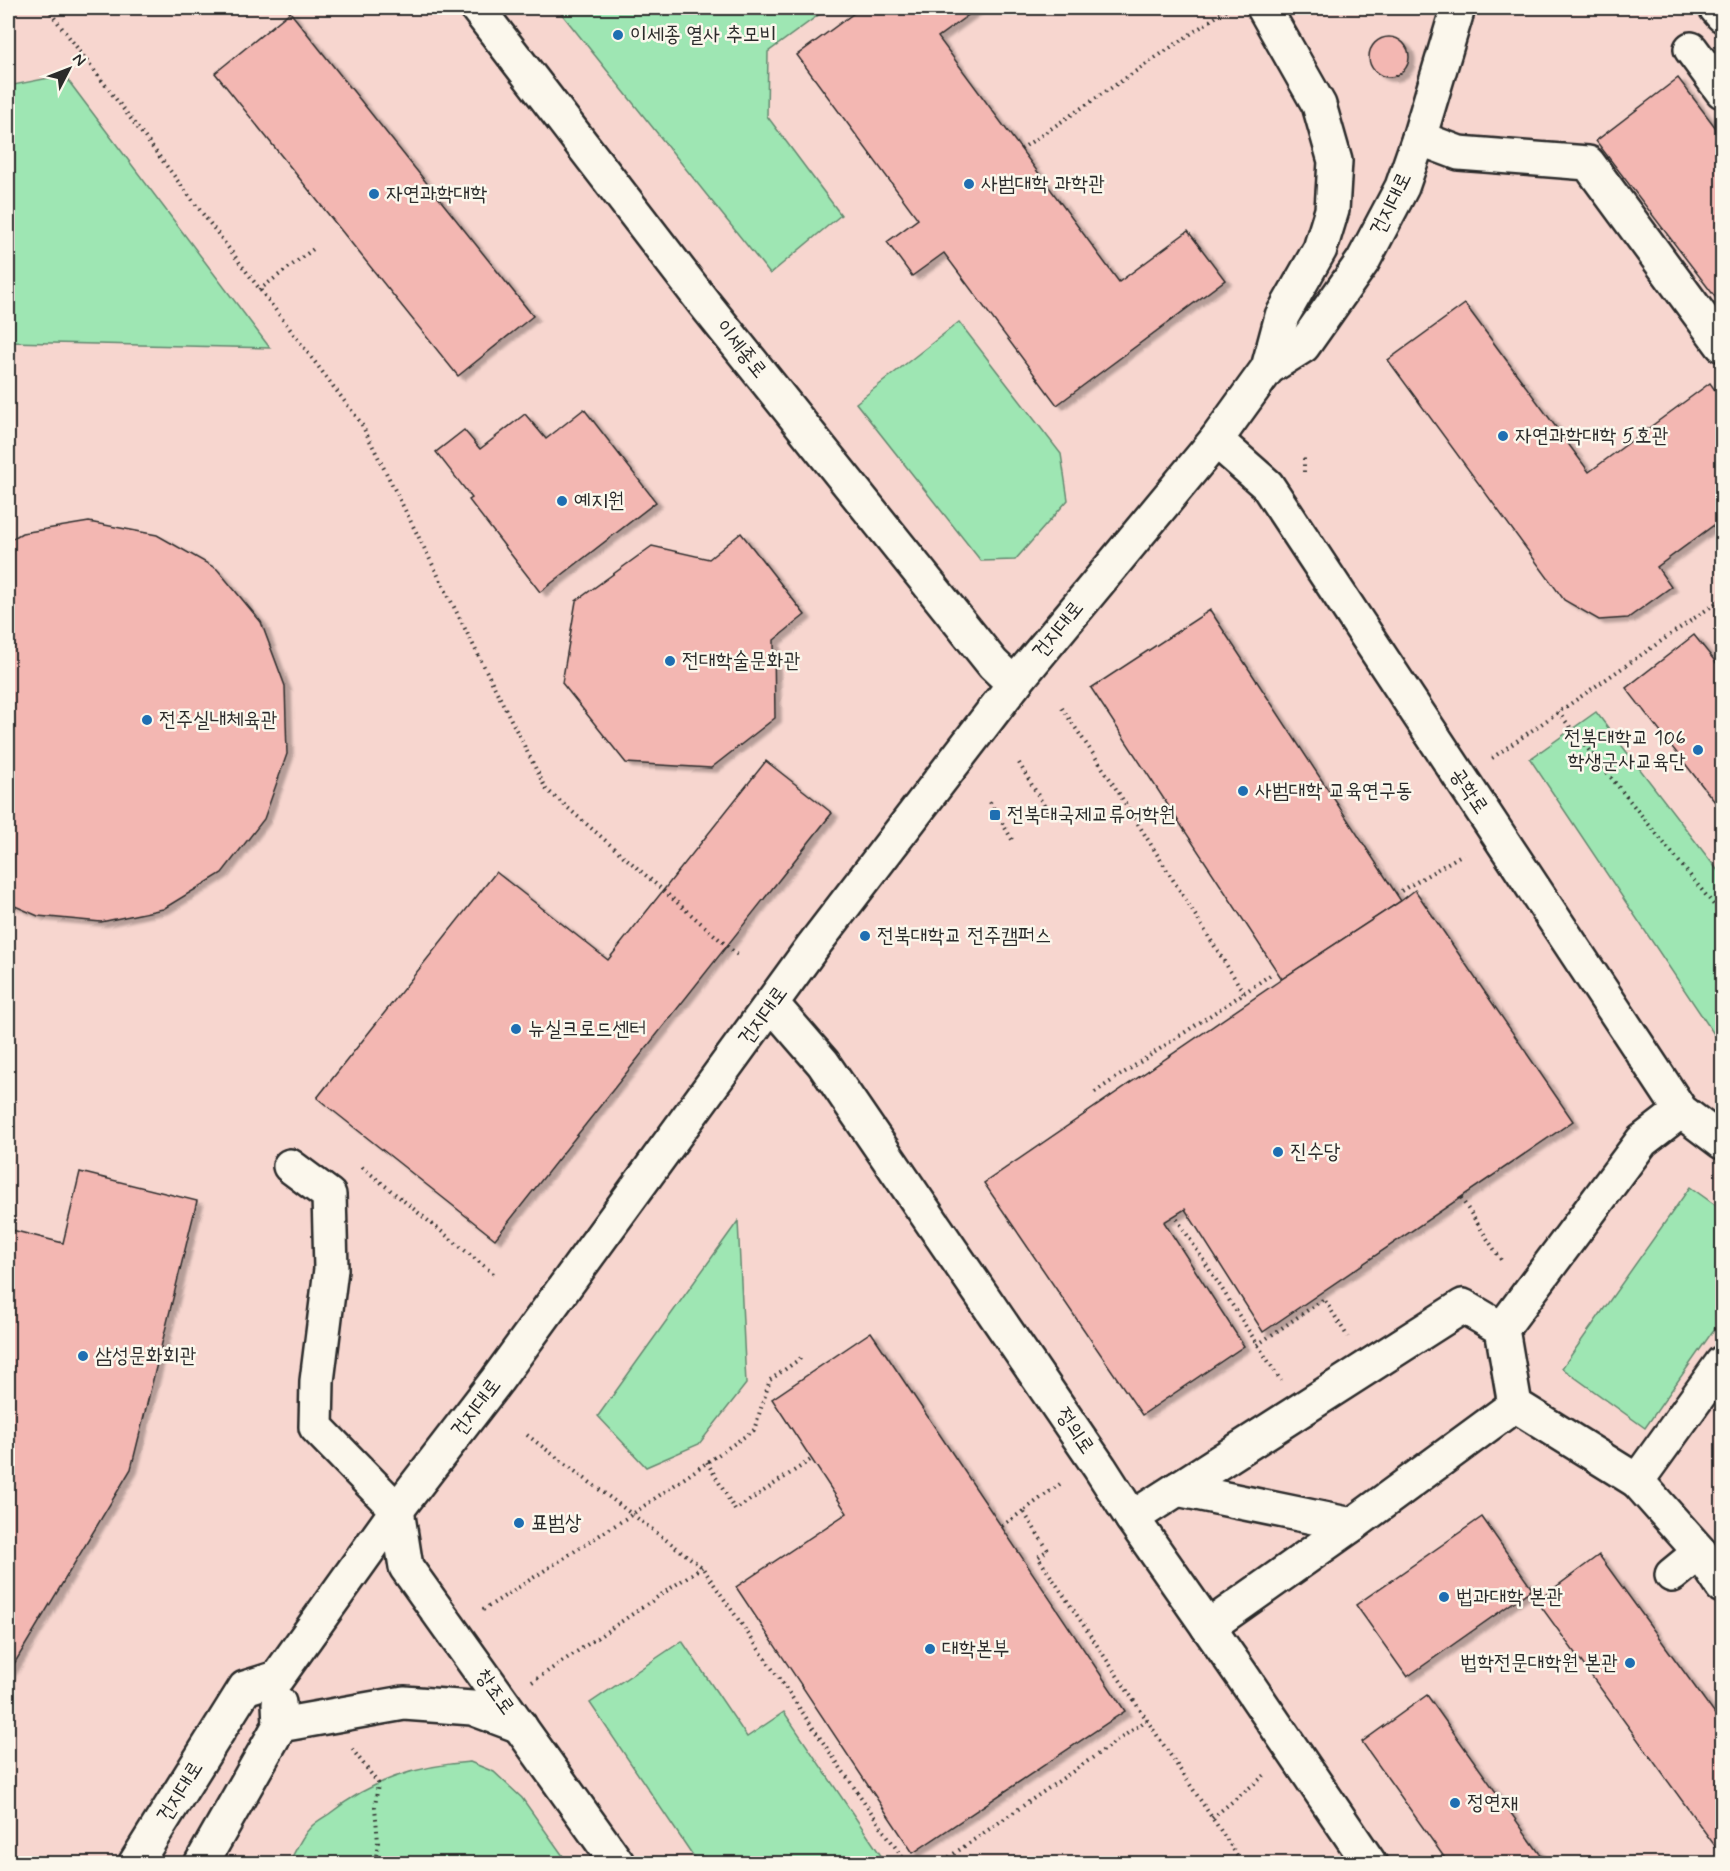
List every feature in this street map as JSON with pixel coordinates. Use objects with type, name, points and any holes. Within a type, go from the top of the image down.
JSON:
[{"type":"lane","name":"이세종로","points":[[477,8],[704,303],[993,664],[1014,684]]},
{"type":"lane","name":"건지대로","points":[[135,1863],[245,1688],[277,1678],[397,1509],[504,1371],[820,936],[1014,684],[1216,440],[1268,368],[1282,316],[1320,249],[1332,210],[1335,161],[1319,105],[1264,8]]},
{"type":"lane","name":"건지대로","points":[[1268,368],[1303,346],[1363,261],[1402,187],[1458,8]]},
{"type":"lane","points":[[1716,8],[1722,15]]},
{"type":"lane","points":[[1690,50],[1722,91]]},
{"type":"lane","points":[[1419,138],[1459,153],[1588,163],[1722,345]]},
{"type":"lane","name":"공학로","points":[[1216,440],[1267,485],[1681,1111],[1722,1142]]},
{"type":"lane","name":"정의로","points":[[772,1004],[823,1063],[1370,1863]]},
{"type":"lane","points":[[1681,1111],[1642,1141],[1502,1329],[1515,1406],[1637,1481],[1700,1552],[1722,1586]]},
{"type":"lane","points":[[290,1166],[328,1195],[331,1269],[317,1381],[316,1427],[397,1509]]},
{"type":"lane","points":[[1132,1518],[1463,1306],[1502,1329]]},
{"type":"lane","points":[[1637,1481],[1722,1363]]},
{"type":"lane","points":[[1208,1627],[1515,1406]]},
{"type":"lane","points":[[1177,1489],[1352,1525]]},
{"type":"lane","name":"창조로","points":[[397,1509],[406,1567],[618,1863]]},
{"type":"lane","points":[[1672,1575],[1700,1552]]},
{"type":"lane","points":[[201,1863],[280,1725],[277,1678]]},
{"type":"lane","points":[[280,1725],[404,1703],[472,1708],[520,1726]]},
{"type":"path","points":[[47,8],[361,423],[546,789],[740,957]]},
{"type":"path","points":[[1021,148],[1226,10]]},
{"type":"path","points":[[259,290],[316,247]]},
{"type":"path","points":[[1492,758],[1722,599]]},
{"type":"path","points":[[1062,708],[1108,776],[1244,993]]},
{"type":"path","points":[[1558,712],[1722,915]]},
{"type":"path","points":[[1019,763],[1053,819]]},
{"type":"path","points":[[990,802],[1014,843]]},
{"type":"path","points":[[1396,894],[1463,854]]},
{"type":"path","points":[[1092,1094],[1270,975]]},
{"type":"path","points":[[362,1167],[495,1275]]},
{"type":"path","points":[[1461,1198],[1501,1260]]},
{"type":"path","points":[[1177,1220],[1283,1385]]},
{"type":"path","points":[[1257,1345],[1324,1299],[1351,1342]]},
{"type":"path","points":[[483,1610],[631,1515],[754,1430],[770,1380],[801,1358]]},
{"type":"path","points":[[527,1435],[702,1567],[907,1863]]},
{"type":"path","points":[[707,1462],[735,1510],[812,1459]]},
{"type":"path","points":[[1002,1526],[1060,1484]]},
{"type":"path","points":[[1023,1512],[1048,1550],[1038,1557],[1243,1863]]},
{"type":"path","points":[[532,1682],[702,1567]]},
{"type":"path","points":[[939,1863],[1147,1720]]},
{"type":"path","points":[[350,1746],[378,1783],[375,1807],[378,1842],[375,1863]]},
{"type":"path","points":[[1212,1818],[1265,1774]]},
{"type":"shaded area","name":"전북대학교 전주캠퍼스","points":[[8,8],[1722,8],[1722,1863],[8,1863]]},
{"type":"green space","points":[[557,8],[828,8],[768,52],[767,116],[841,215],[770,274]]},
{"type":"green space","points":[[64,75],[270,348],[8,342],[8,86]]},
{"type":"green space","points":[[959,322],[1061,454],[1068,500],[1015,560],[981,561],[856,403]]},
{"type":"green space","points":[[1596,712],[1722,876],[1722,1046],[1530,759]]},
{"type":"green space","points":[[1690,1187],[1722,1210],[1722,1318],[1645,1428],[1562,1368]]},
{"type":"green space","points":[[738,1221],[746,1384],[699,1444],[646,1467],[598,1416]]},
{"type":"green space","points":[[682,1641],[747,1737],[784,1712],[886,1863],[698,1863],[590,1703]]},
{"type":"green space","points":[[470,1762],[494,1772],[522,1798],[568,1863],[289,1863],[301,1840],[312,1826],[361,1792],[413,1771]]},
{"type":"building","name":"사범대학 과학관","points":[[861,8],[978,8],[938,37],[1119,282],[1188,231],[1225,280],[1057,405],[944,253],[912,276],[887,242],[918,219],[797,55]]},
{"type":"building","name":"자연과학대학","points":[[290,12],[533,316],[458,376],[215,73]]},
{"type":"building","points":[[1389,37],[1397,38],[1403,43],[1408,49],[1408,65],[1403,71],[1397,76],[1389,77],[1381,76],[1375,71],[1370,65],[1369,57],[1370,49],[1375,43],[1381,38]]},
{"type":"building","points":[[1678,78],[1722,136],[1722,306],[1596,141]]},
{"type":"building","name":"자연과학대학 5호관","points":[[1465,304],[1589,472],[1710,383],[1722,400],[1722,519],[1657,567],[1671,587],[1628,618],[1599,620],[1564,600],[1388,360]]},
{"type":"building","name":"예지원","points":[[584,409],[656,502],[540,592],[469,500],[472,498],[436,452],[464,430],[480,449],[525,414],[546,439]]},
{"type":"building","name":"전주실내체육관","points":[[89,522],[157,535],[217,569],[261,622],[285,686],[287,754],[264,819],[222,873],[163,909],[101,922],[38,916],[8,903],[8,541],[22,533]]},
{"type":"building","name":"전대학술문화관","points":[[741,533],[805,615],[774,640],[775,718],[711,768],[626,763],[562,683],[576,601],[652,546],[709,559]]},
{"type":"building","name":"사범대학 교육연구동","points":[[1210,610],[1401,901],[1282,979],[1091,688]]},
{"type":"building","name":"전북대학교 106 학생군사교육단","points":[[1694,635],[1722,670],[1722,811],[1626,688]]},
{"type":"building","name":"뉴실크로드센터","points":[[766,761],[832,813],[495,1239],[317,1098],[496,872],[608,960]]},
{"type":"building","name":"진수당","points":[[1415,890],[1573,1121],[1263,1332],[1185,1209],[1164,1222],[1244,1346],[1142,1415],[984,1183]]},
{"type":"building","name":"삼성문화회관","points":[[80,1172],[197,1201],[131,1469],[8,1674],[8,1229],[63,1243]]},
{"type":"building","name":"대학본부","points":[[871,1332],[1125,1711],[913,1853],[736,1587],[847,1513],[772,1399]]},
{"type":"building","name":"법과대학 본관","points":[[1482,1517],[1532,1589],[1407,1677],[1356,1605]]},
{"type":"building","name":"법학전문대학원 본관","points":[[1599,1555],[1722,1724],[1722,1840],[1715,1846],[1537,1601]]},
{"type":"building","name":"정연재","points":[[1427,1695],[1547,1864],[1449,1864],[1362,1742]]},
{"type":"place","name":"이세종 열사 추모비","points":[[618,35]]},
{"type":"place","name":"사범대학 과학관","points":[[969,184]]},
{"type":"place","name":"자연과학대학","points":[[374,194]]},
{"type":"place","name":"자연과학대학 5호관","points":[[1503,436]]},
{"type":"place","name":"예지원","points":[[562,501]]},
{"type":"place","name":"전대학술문화관","points":[[670,661]]},
{"type":"place","name":"전주실내체육관","points":[[147,720]]},
{"type":"place","name":"전북대학교 106 학생군사교육단","points":[[1698,750]]},
{"type":"place","name":"사범대학 교육연구동","points":[[1243,791]]},
{"type":"place","name":"전북대국제교류어학원","points":[[995,815]]},
{"type":"place","name":"전북대학교 전주캠퍼스","points":[[865,936]]},
{"type":"place","name":"뉴실크로드센터","points":[[516,1029]]},
{"type":"place","name":"진수당","points":[[1278,1152]]},
{"type":"place","name":"삼성문화회관","points":[[83,1356]]},
{"type":"place","name":"표범상","points":[[519,1523]]},
{"type":"place","name":"법과대학 본관","points":[[1444,1597]]},
{"type":"place","name":"대학본부","points":[[930,1649]]},
{"type":"place","name":"법학전문대학원 본관","points":[[1630,1663]]},
{"type":"place","name":"정연재","points":[[1455,1803]]}]
